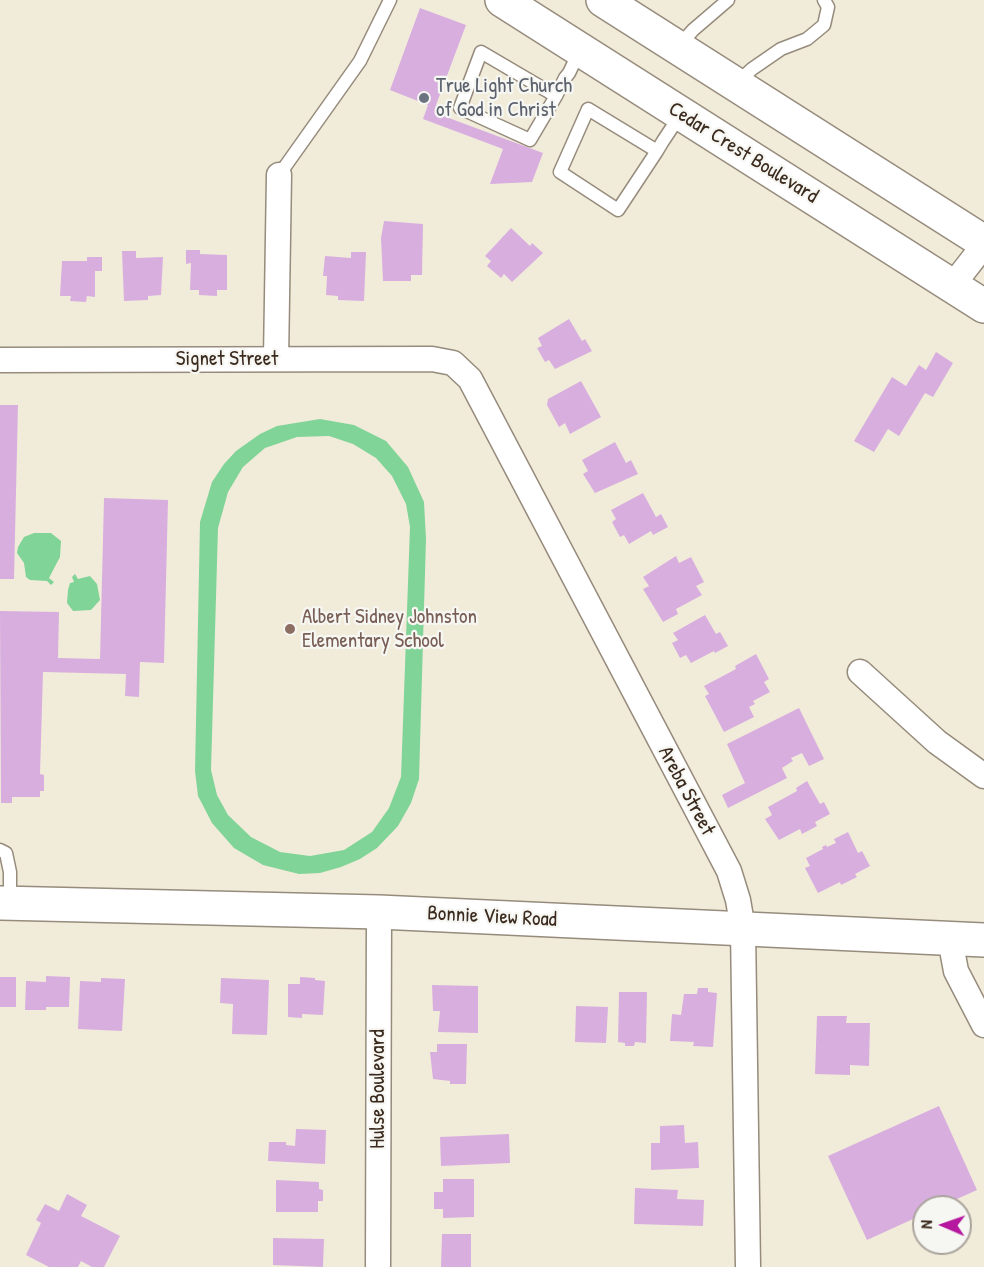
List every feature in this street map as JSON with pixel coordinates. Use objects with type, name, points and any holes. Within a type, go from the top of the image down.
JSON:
[{"type":"street","name":"Cedar Crest Boulevard","points":[[502,0],[984,306]]},
{"type":"street","points":[[603,0],[984,243],[952,286]]},
{"type":"street","points":[[276,359],[279,175]]},
{"type":"street","name":"Signet Street","points":[[0,360],[432,359],[453,363]]},
{"type":"street","name":"Areba Street","points":[[453,363],[470,379],[729,871],[738,900],[743,929],[748,1267]]},
{"type":"street","points":[[860,672],[937,742],[984,776]]},
{"type":"street","name":"Bonnie View Road","points":[[5,903],[379,912],[984,939]]},
{"type":"street","name":"Hulse Boulevard","points":[[378,1267],[379,912]]},
{"type":"street","points":[[950,939],[956,970],[984,1025]]},
{"type":"lane","points":[[279,175],[360,61],[390,0]]},
{"type":"lane","points":[[678,47],[693,30],[728,0]]},
{"type":"lane","points":[[737,84],[781,49],[807,39],[824,25],[828,7],[824,0]]},
{"type":"lane","points":[[556,96],[481,52],[460,108],[530,140],[556,96],[581,49]]},
{"type":"lane","points":[[657,151],[588,109],[560,172],[618,210],[657,151],[682,113]]},
{"type":"lane","points":[[0,850],[6,853],[10,872],[5,903]]},
{"type":"green space","points":[[320,419],[354,425],[386,441],[408,467],[424,502],[426,539],[419,779],[411,803],[398,826],[377,848],[360,859],[320,873],[299,874],[263,865],[234,848],[212,823],[198,796],[195,771],[200,522],[212,482],[224,464],[236,451],[260,434],[277,426]],"holes":[[[329,436],[353,444],[376,458],[392,476],[406,504],[410,527],[401,777],[389,808],[372,832],[344,850],[310,856],[280,852],[251,837],[228,815],[217,795],[211,770],[218,528],[228,492],[243,467],[265,448],[297,437]]]},
{"type":"green space","points":[[34,533],[51,533],[61,541],[60,557],[49,578],[54,582],[51,585],[47,581],[30,580],[26,577],[24,563],[17,553],[24,537]]},
{"type":"green space","points":[[75,574],[78,579],[90,576],[97,584],[100,600],[91,610],[73,611],[67,603],[68,590],[70,583],[74,582],[72,577]]},
{"type":"building","name":"True Light Church of God in Christ","points":[[420,8],[466,25],[436,105],[441,107],[438,114],[543,153],[532,182],[490,184],[503,149],[423,119],[428,105],[390,90]]},
{"type":"building","points":[[384,221],[423,224],[422,275],[411,275],[411,281],[383,281],[381,238]]},
{"type":"building","points":[[511,228],[530,246],[532,243],[543,253],[512,282],[504,274],[501,278],[487,266],[491,261],[485,256]]},
{"type":"building","points":[[186,250],[200,250],[200,254],[227,255],[227,290],[217,290],[217,296],[199,295],[199,290],[190,290],[191,263],[186,264]]},
{"type":"building","points":[[122,251],[136,251],[136,258],[163,257],[161,295],[148,296],[148,300],[124,301]]},
{"type":"building","points":[[351,252],[366,252],[364,301],[338,300],[338,296],[326,295],[327,276],[323,276],[325,256],[351,258]]},
{"type":"building","points":[[87,257],[102,257],[102,271],[95,271],[95,297],[87,296],[86,302],[70,301],[71,296],[60,296],[62,261],[87,261]]},
{"type":"building","points":[[569,319],[582,341],[585,339],[592,351],[555,369],[549,360],[545,362],[537,348],[542,346],[538,338]]},
{"type":"building","points":[[936,352],[953,363],[933,397],[925,393],[899,436],[888,429],[874,452],[854,441],[892,377],[906,386],[919,365],[926,370]]},
{"type":"building","points":[[581,381],[601,417],[570,434],[565,423],[559,427],[547,405],[548,399]]},
{"type":"building","points":[[0,405],[18,405],[14,579],[0,579]]},
{"type":"building","points":[[615,442],[626,463],[631,460],[638,474],[595,493],[583,474],[588,471],[582,460]]},
{"type":"building","points":[[643,493],[656,517],[661,514],[668,527],[653,535],[651,531],[629,544],[624,535],[620,537],[612,522],[616,519],[611,510]]},
{"type":"building","points":[[104,498],[168,500],[164,663],[140,662],[139,697],[125,696],[126,674],[43,672],[40,774],[44,775],[44,791],[40,791],[40,797],[12,797],[12,803],[1,803],[0,611],[59,612],[58,658],[100,659]]},
{"type":"building","points":[[676,556],[679,563],[691,557],[704,582],[696,586],[702,595],[676,609],[678,614],[663,622],[643,589],[649,586],[643,577]]},
{"type":"building","points":[[705,615],[716,634],[720,632],[728,646],[691,663],[686,655],[680,658],[672,643],[678,640],[673,633]]},
{"type":"building","points":[[756,654],[769,679],[764,682],[770,692],[753,701],[755,704],[749,707],[754,717],[724,732],[705,696],[709,694],[704,686],[736,669],[735,666]]},
{"type":"building","points":[[799,708],[824,759],[809,766],[802,753],[791,758],[793,761],[782,768],[787,778],[728,808],[722,795],[745,783],[727,744]]},
{"type":"building","points":[[807,781],[820,804],[824,802],[830,814],[815,822],[817,826],[802,834],[800,829],[779,840],[765,819],[772,815],[768,807],[797,791],[796,788]]},
{"type":"building","points":[[848,832],[858,853],[862,851],[870,866],[855,874],[857,877],[841,885],[840,882],[818,893],[805,868],[810,866],[806,858],[826,845],[827,847],[836,843],[834,839]]},
{"type":"building","points":[[46,976],[70,977],[69,1007],[25,1010],[26,981],[46,982]]},
{"type":"building","points":[[0,977],[16,977],[16,1007],[0,1007]]},
{"type":"building","points":[[300,977],[325,981],[323,1015],[302,1014],[302,1018],[288,1017],[288,984],[300,984]]},
{"type":"building","points":[[101,978],[125,979],[122,1031],[78,1029],[80,981],[101,982]]},
{"type":"building","points":[[221,978],[269,980],[267,1035],[232,1034],[233,1004],[220,1003]]},
{"type":"building","points":[[432,985],[478,986],[478,1033],[438,1032],[440,1011],[433,1011]]},
{"type":"building","points":[[698,988],[708,988],[708,992],[717,993],[713,1047],[693,1046],[694,1042],[670,1041],[672,1014],[681,1015],[684,994],[697,994]]},
{"type":"building","points":[[619,992],[647,992],[646,1043],[635,1042],[634,1046],[625,1046],[625,1043],[618,1042]]},
{"type":"building","points":[[576,1006],[608,1007],[606,1043],[575,1042]]},
{"type":"building","points":[[817,1016],[847,1016],[846,1023],[870,1023],[869,1066],[850,1065],[850,1075],[815,1074]]},
{"type":"building","points":[[437,1044],[467,1044],[466,1084],[450,1084],[450,1081],[433,1079],[430,1052],[437,1052]]},
{"type":"building","points":[[939,1106],[977,1190],[966,1195],[912,1195],[912,1219],[867,1240],[828,1156]]},
{"type":"building","points":[[684,1125],[685,1143],[698,1142],[699,1168],[651,1170],[651,1143],[660,1143],[660,1126]]},
{"type":"building","points":[[296,1129],[326,1130],[325,1164],[268,1161],[269,1142],[286,1142],[286,1145],[295,1146]]},
{"type":"building","points":[[509,1134],[510,1163],[441,1166],[440,1137]]},
{"type":"building","points":[[443,1179],[474,1179],[474,1217],[443,1218],[443,1209],[434,1209],[434,1192],[443,1192]]},
{"type":"building","points":[[276,1180],[319,1182],[319,1189],[323,1190],[323,1201],[318,1201],[318,1212],[276,1212]]},
{"type":"building","points":[[635,1188],[678,1190],[677,1199],[704,1200],[703,1226],[634,1224]]},
{"type":"building","points":[[67,1194],[87,1205],[81,1216],[120,1236],[104,1267],[92,1267],[81,1261],[78,1267],[49,1267],[26,1255],[41,1223],[36,1220],[45,1204],[59,1211]]},
{"type":"building","points":[[442,1234],[471,1234],[471,1267],[441,1267]]},
{"type":"building","points":[[273,1238],[324,1239],[323,1267],[273,1265]]},
{"type":"place","name":"True Light Church of God in Christ","points":[[424,98]]},
{"type":"place","name":"Albert Sidney Johnston Elementary School","points":[[290,629]]}]
